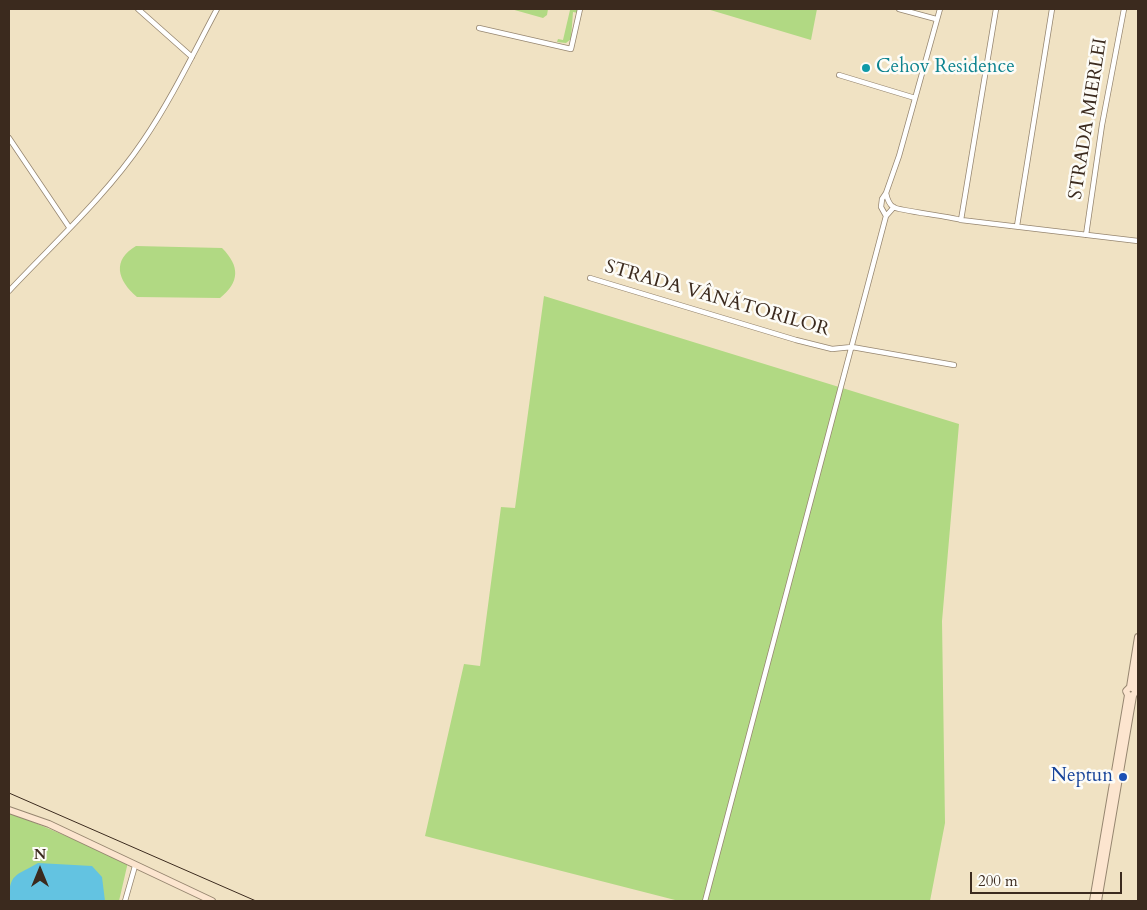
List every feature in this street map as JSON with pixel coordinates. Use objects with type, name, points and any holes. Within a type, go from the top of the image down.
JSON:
[{"type":"main road","points":[[1098,901],[1133,692],[1138,637]]},
{"type":"main road","points":[[1093,901],[1138,666]]},
{"type":"main road","points":[[9,810],[49,824],[203,900],[212,901]]},
{"type":"street","points":[[138,9],[192,57]]},
{"type":"street","points":[[9,291],[101,194],[143,142],[168,102],[216,9]]},
{"type":"street","points":[[479,28],[571,49],[580,9]]},
{"type":"street","points":[[899,9],[936,19]]},
{"type":"street","points":[[886,216],[881,203],[916,98],[940,9]]},
{"type":"street","points":[[961,220],[996,9]]},
{"type":"street","points":[[1017,226],[1052,9]]},
{"type":"street","name":"STRADA MIERLEI","points":[[1086,235],[1102,126],[1124,9]]},
{"type":"street","points":[[839,75],[916,98]]},
{"type":"street","points":[[9,138],[69,227]]},
{"type":"street","points":[[886,192],[894,207]]},
{"type":"street","points":[[894,207],[947,215],[961,220],[1138,241]]},
{"type":"street","points":[[705,901],[886,216],[894,207]]},
{"type":"street","name":"STRADA VÂNĂTORILOR","points":[[590,278],[832,349],[852,347],[954,365]]},
{"type":"street","points":[[125,901],[135,866]]},
{"type":"green space","points":[[511,9],[548,9],[547,15],[543,18]]},
{"type":"green space","points":[[568,9],[579,9],[578,13],[573,12],[571,39],[566,43],[557,42],[558,39],[563,40],[570,10]]},
{"type":"green space","points":[[707,9],[817,9],[811,40]]},
{"type":"green space","points":[[136,246],[222,248],[235,268],[234,280],[227,292],[220,298],[137,297],[125,284],[120,270],[123,257]]},
{"type":"green space","points":[[544,296],[959,424],[942,621],[945,823],[930,901],[679,901],[425,836],[464,664],[480,666],[501,507],[515,508]]},
{"type":"green space","points":[[9,812],[128,862],[119,901],[9,901]]},
{"type":"water","points":[[38,863],[92,866],[102,877],[105,901],[9,901],[10,885],[15,876]]},
{"type":"railway","points":[[9,793],[256,901]]},
{"type":"place","name":"Cehov Residence","points":[[866,68]]},
{"type":"place","name":"Neptun","points":[[1123,777]]}]
